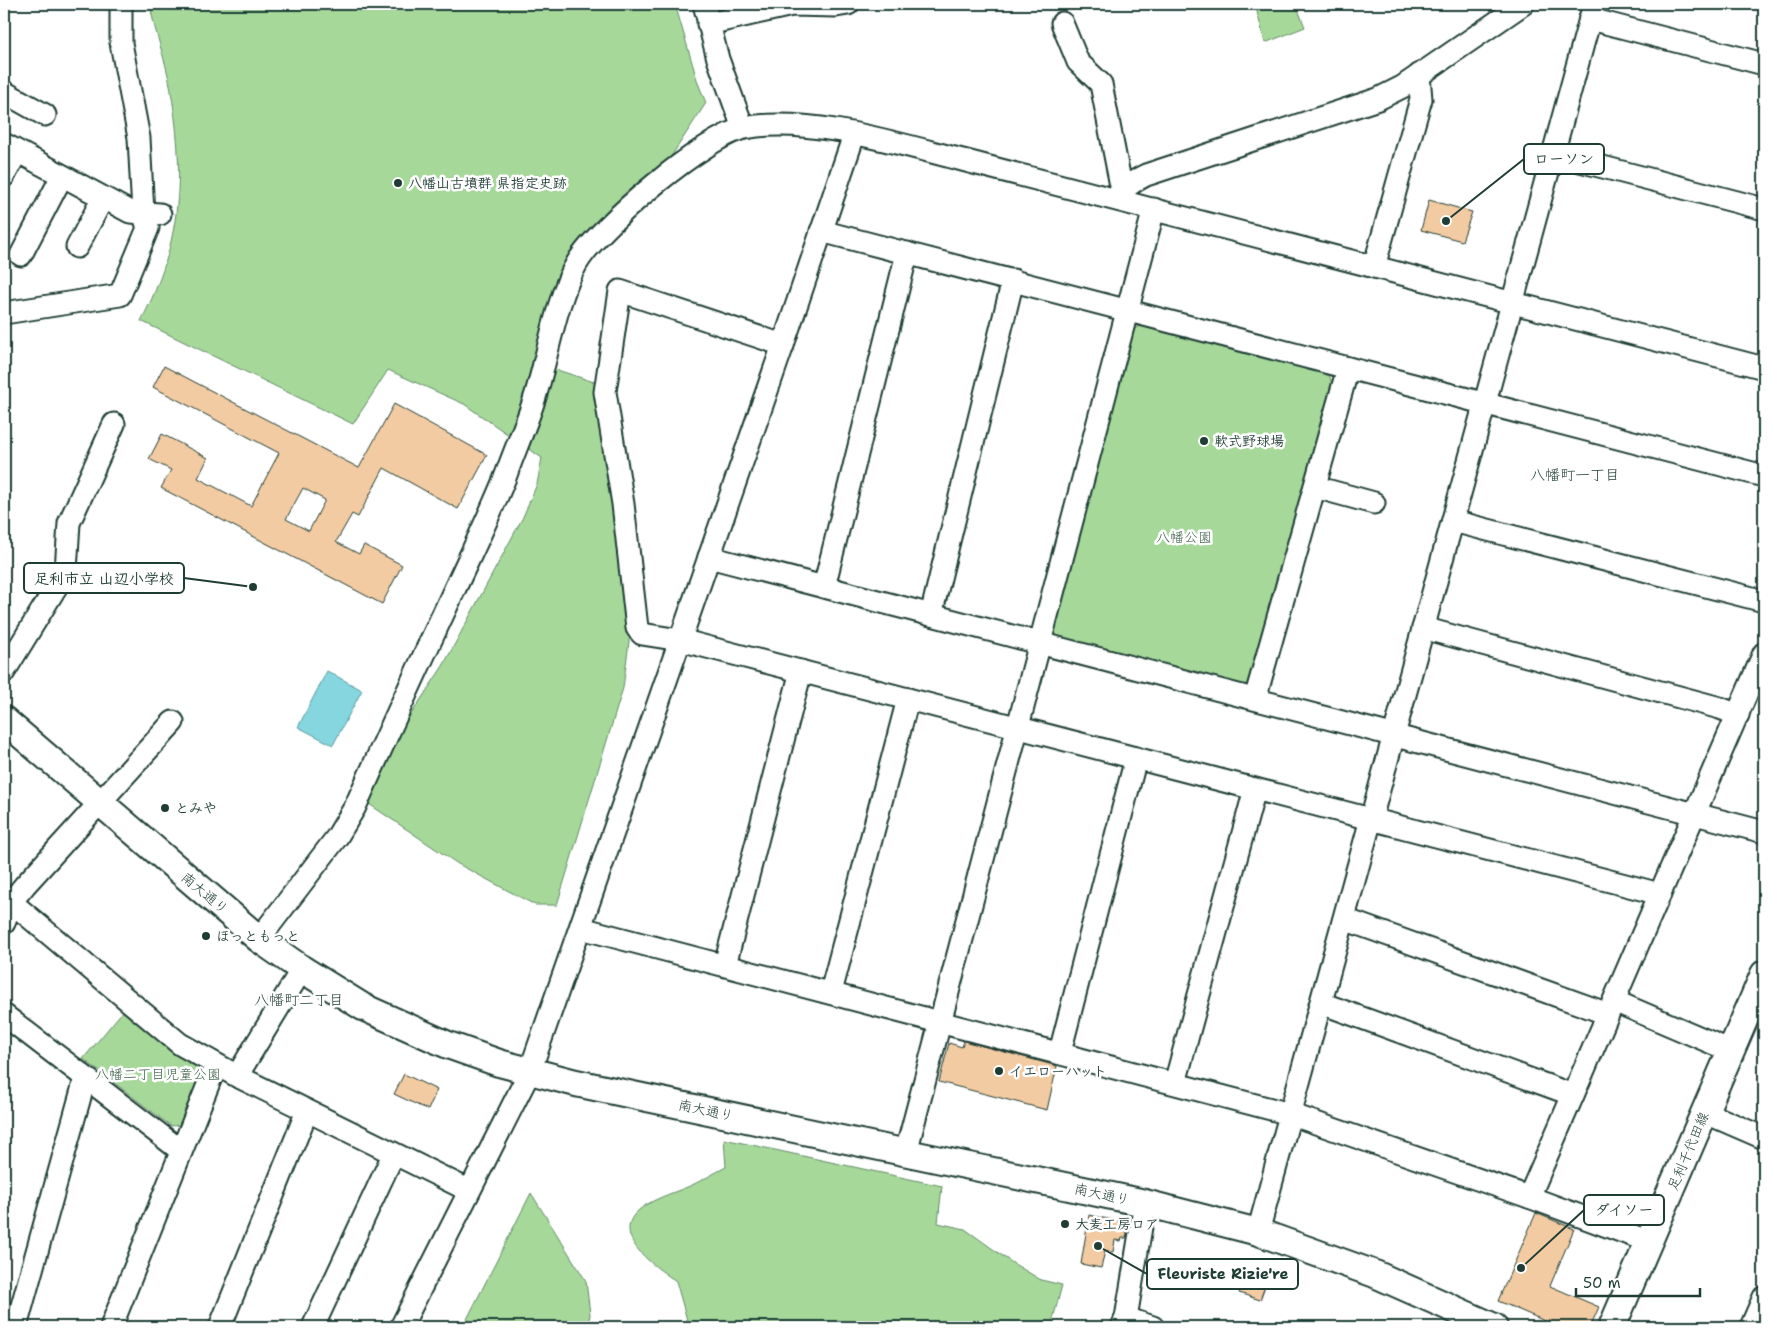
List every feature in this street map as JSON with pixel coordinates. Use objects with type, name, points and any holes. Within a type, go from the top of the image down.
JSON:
[{"type":"main road","name":"南大通り","points":[[4,720],[259,939],[302,969],[363,1007],[448,1045],[499,1064],[1145,1203],[1258,1232],[1375,1274],[1482,1325]]},
{"type":"main road","name":"足利千代田線","points":[[1612,1327],[1764,974]]},
{"type":"street","points":[[4,313],[120,295],[148,228],[152,214],[121,43],[122,4]]},
{"type":"street","points":[[744,128],[718,59],[706,14],[792,5],[836,6],[848,4]]},
{"type":"street","points":[[1121,196],[1131,183],[1162,170],[1378,99],[1419,75],[1523,4]]},
{"type":"street","points":[[1258,1232],[1592,12],[1764,64]]},
{"type":"street","points":[[1062,24],[1078,62],[1101,84],[1121,196]]},
{"type":"street","points":[[1374,267],[1421,99],[1419,75]]},
{"type":"street","points":[[4,92],[45,115]]},
{"type":"street","points":[[259,939],[337,838],[355,806],[496,499],[535,399],[566,288],[577,263],[592,243],[632,204],[712,142],[744,128],[770,125],[802,125],[854,135],[1121,196],[1154,209],[1764,368]]},
{"type":"street","points":[[401,1327],[468,1190],[516,1103],[530,1071],[783,345],[854,135]]},
{"type":"street","points":[[4,176],[10,148],[130,212],[152,214]]},
{"type":"street","points":[[1553,154],[1764,209]]},
{"type":"street","points":[[21,255],[62,176]]},
{"type":"street","points":[[77,247],[103,198]]},
{"type":"street","points":[[906,1152],[1154,209]]},
{"type":"street","points":[[821,230],[1764,476]]},
{"type":"street","points":[[824,587],[908,253]]},
{"type":"street","points":[[930,615],[1013,280]]},
{"type":"street","points":[[783,345],[620,291],[605,392],[623,504],[637,628],[642,634],[680,640],[1660,894]]},
{"type":"street","points":[[1256,699],[1348,368]]},
{"type":"street","points":[[4,672],[35,625],[66,571],[69,523],[114,424]]},
{"type":"street","points":[[1315,487],[1374,503]]},
{"type":"street","points":[[1453,521],[1764,601]]},
{"type":"street","points":[[709,557],[1764,832]]},
{"type":"street","points":[[1423,628],[1720,708],[1738,715]]},
{"type":"street","points":[[1529,1197],[1764,653]]},
{"type":"street","points":[[725,965],[801,672]]},
{"type":"street","points":[[831,992],[908,699]]},
{"type":"street","points":[[4,923],[7,899],[100,803],[168,727]]},
{"type":"street","points":[[1060,1052],[1136,758]]},
{"type":"street","points":[[1175,1083],[1255,789]]},
{"type":"street","points":[[7,899],[180,1044],[237,1076],[393,1155],[468,1190]]},
{"type":"street","points":[[1344,919],[1611,1007],[1731,1051]]},
{"type":"street","points":[[581,928],[941,1020],[1290,1114],[1529,1197],[1650,1242]]},
{"type":"street","points":[[237,1076],[302,969]]},
{"type":"street","points":[[1321,1003],[1573,1095]]},
{"type":"street","points":[[4,1015],[180,1150]]},
{"type":"street","points":[[111,1327],[180,1150],[216,1064]]},
{"type":"street","points":[[16,1327],[85,1079]]},
{"type":"street","points":[[220,1327],[307,1111]]},
{"type":"street","points":[[1704,1112],[1764,1138]]},
{"type":"street","points":[[313,1327],[393,1155]]},
{"type":"street","points":[[1145,1203],[1124,1323],[1153,1327]]},
{"type":"street","points":[[1751,1327],[1764,1297]]},
{"type":"green space","points":[[150,4],[675,4],[698,83],[706,103],[661,172],[603,217],[536,363],[594,382],[608,449],[630,634],[623,688],[557,905],[535,905],[458,864],[366,802],[398,734],[443,666],[523,517],[537,484],[542,458],[464,404],[388,370],[353,424],[141,321],[155,291],[173,234],[177,206],[178,177],[178,147],[170,85]]},
{"type":"green space","points":[[1255,4],[1305,4],[1297,7],[1305,27],[1265,43]]},
{"type":"green space","name":"八幡公園","points":[[1140,326],[1329,374],[1332,384],[1255,681],[1242,687],[1058,639],[1052,629],[1130,332]]},
{"type":"green space","name":"八幡二丁目児童公園","points":[[123,1011],[197,1062],[201,1070],[182,1125],[171,1126],[83,1059]]},
{"type":"green space","points":[[724,1139],[942,1186],[938,1223],[965,1229],[1011,1262],[1041,1280],[1062,1285],[1051,1327],[689,1327],[676,1281],[655,1266],[636,1247],[630,1236],[629,1226],[634,1215],[646,1205],[692,1185],[726,1167]]},
{"type":"green space","points":[[531,1193],[586,1281],[590,1314],[588,1327],[463,1327]]},
{"type":"water","points":[[327,671],[362,690],[333,745],[298,727]]},
{"type":"building","points":[[1429,200],[1472,212],[1462,241],[1421,230]]},
{"type":"building","points":[[164,366],[359,468],[394,404],[487,455],[458,509],[384,468],[358,517],[352,514],[336,542],[359,554],[364,545],[402,565],[382,604],[161,488],[171,470],[149,459],[162,434],[208,458],[198,478],[251,506],[279,453],[153,387]],"holes":[[[303,488],[325,500],[309,531],[286,519]]]},
{"type":"building","name":"イエローハット","points":[[964,1041],[1057,1066],[1047,1110],[939,1082],[949,1043],[962,1047]]},
{"type":"building","points":[[404,1074],[437,1090],[428,1110],[394,1094]]},
{"type":"building","points":[[1536,1213],[1574,1229],[1550,1286],[1599,1307],[1590,1327],[1559,1327],[1498,1301]]},
{"type":"building","points":[[1089,1215],[1118,1221],[1122,1218],[1128,1227],[1126,1238],[1122,1238],[1121,1241],[1115,1240],[1113,1252],[1105,1251],[1101,1268],[1081,1264]]},
{"type":"building","points":[[1250,1262],[1271,1269],[1260,1300],[1239,1293]]},
{"type":"place","name":"八幡山古墳群 県指定史跡","points":[[398,183]]},
{"type":"place","name":"ローソン","points":[[1446,221]]},
{"type":"place","name":"軟式野球場","points":[[1204,441]]},
{"type":"place","name":"足利市立 山辺小学校","points":[[253,587]]},
{"type":"place","name":"とみや","points":[[165,808]]},
{"type":"place","name":"ほっともっと","points":[[206,936]]},
{"type":"place","name":"イエローハット","points":[[999,1071]]},
{"type":"place","name":"大麦工房ロア","points":[[1065,1224]]},
{"type":"place","name":"Fleuriste Rizie're","points":[[1098,1246]]},
{"type":"place","name":"ダイソー","points":[[1521,1268]]},
{"type":"district","name":"八幡町一丁目","points":[[1575,475]]},
{"type":"district","name":"八幡町二丁目","points":[[299,1000]]}]
